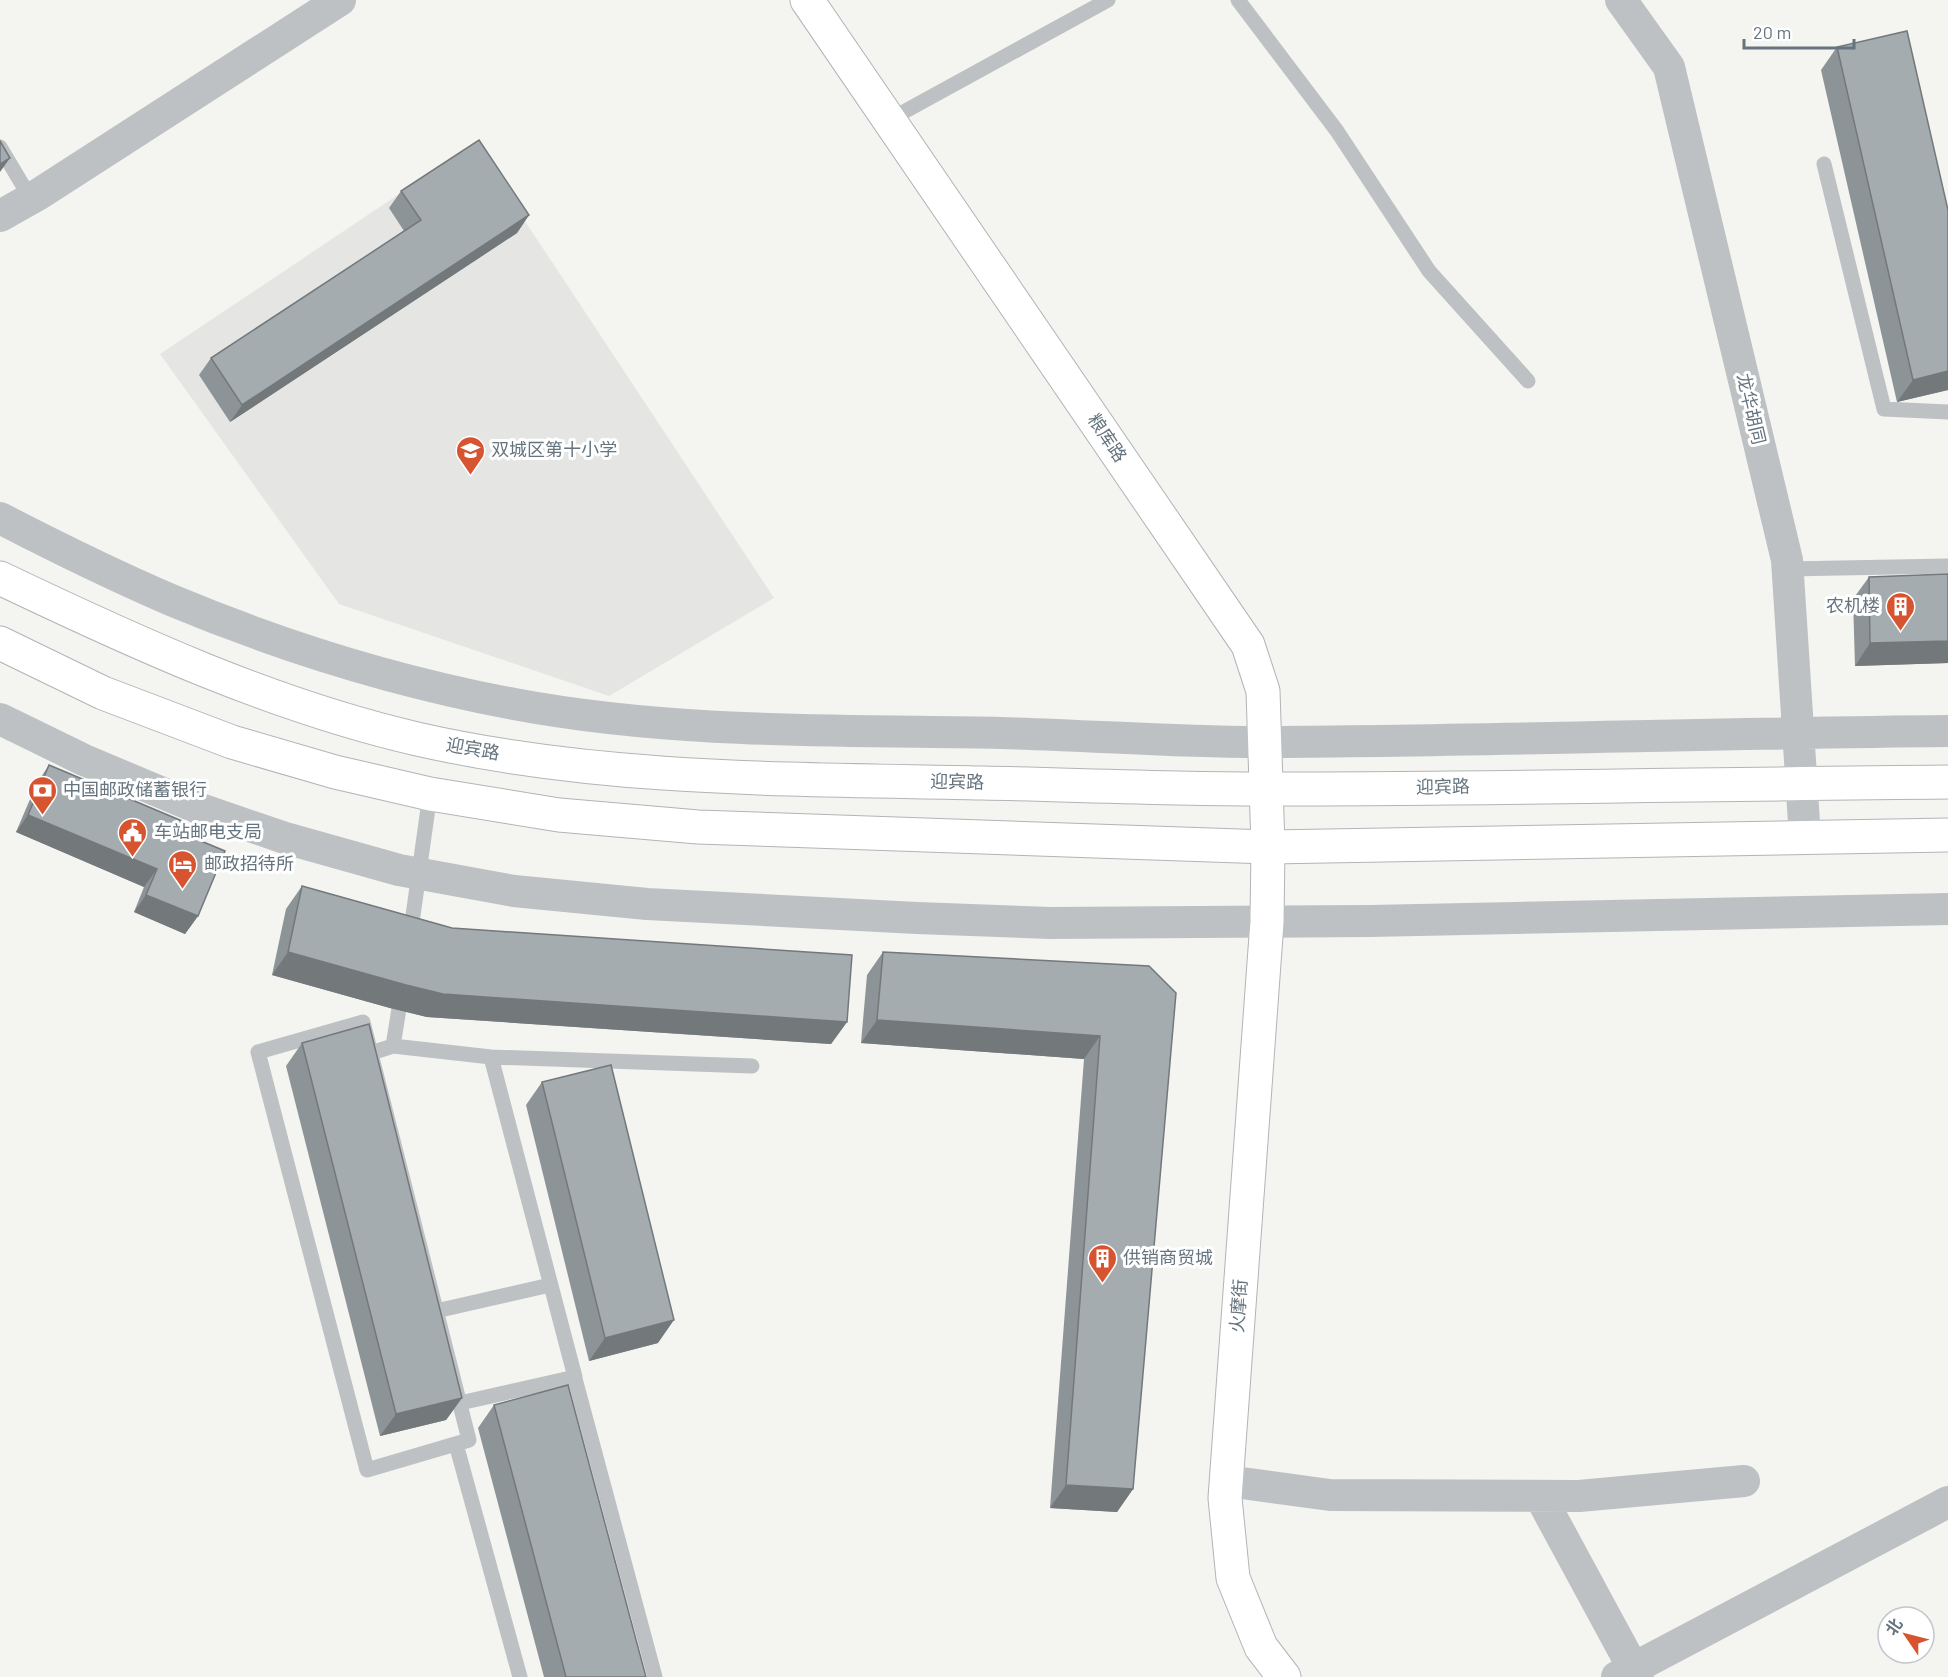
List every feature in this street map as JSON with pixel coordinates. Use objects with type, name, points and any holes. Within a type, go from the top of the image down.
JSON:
[{"type":"main road","name":"粮库路","points":[[807,0],[1248,645],[1263,691],[1268,847],[1267,922]]},
{"type":"main road","name":"迎宾路","points":[[0,578],[99,625],[249,688],[322,714],[418,739],[504,755],[642,772],[783,778],[1266,789],[1948,782]]},
{"type":"main road","points":[[0,644],[103,693],[232,742],[335,772],[430,794],[559,814],[698,827],[1268,847],[1948,835]]},
{"type":"main road","name":"火摩街","points":[[1267,922],[1225,1498],[1233,1578],[1261,1647],[1284,1677]]},
{"type":"street","points":[[0,216],[31,199],[340,0]]},
{"type":"street","name":"龙华胡同","points":[[1621,0],[1669,67],[1787,560],[1805,838]]},
{"type":"street","points":[[0,518],[85,561],[174,601],[297,648],[411,681],[514,704],[619,720],[712,727],[1006,733],[1265,742],[1948,730]]},
{"type":"street","points":[[0,719],[84,759],[203,810],[285,838],[399,870],[514,891],[647,904],[1039,923],[1267,922],[1948,909]]},
{"type":"street","points":[[1227,1481],[1330,1495],[1540,1496],[1579,1496],[1744,1481]]},
{"type":"street","points":[[1540,1496],[1630,1674],[1948,1502]]},
{"type":"lane","points":[[889,120],[1108,0]]},
{"type":"lane","points":[[1238,0],[1337,131],[1429,271],[1528,381]]},
{"type":"lane","points":[[0,147],[31,199]]},
{"type":"lane","points":[[1824,164],[1884,409],[1948,411]]},
{"type":"lane","points":[[1787,569],[1948,566]]},
{"type":"lane","points":[[407,954],[430,794]]},
{"type":"lane","points":[[393,1046],[404,977]]},
{"type":"lane","points":[[363,1022],[371,1053],[469,1440],[367,1470],[258,1052],[363,1022]]},
{"type":"lane","points":[[371,1053],[393,1046],[491,1058],[752,1066]]},
{"type":"lane","points":[[491,1058],[655,1677]]},
{"type":"lane","points":[[436,1311],[550,1286]]},
{"type":"lane","points":[[460,1403],[575,1377],[574,1375]]},
{"type":"lane","points":[[456,1444],[520,1677]]},
{"type":"shaded area","name":"双城区第十小学","points":[[474,144],[774,598],[609,696],[339,604],[160,354]]},
{"type":"building","points":[[1907,31],[1948,210],[1948,371],[1913,380],[1837,47]]},
{"type":"building","points":[[479,140],[529,215],[242,405],[211,358],[421,220],[401,191]]},
{"type":"building","points":[[0,141],[10,158],[0,164]]},
{"type":"building","points":[[1948,574],[1948,641],[1870,643],[1869,577]]},
{"type":"building","name":"车站邮电支局","points":[[49,765],[182,821],[177,831],[225,851],[198,916],[146,895],[157,869],[28,815]]},
{"type":"building","points":[[302,886],[452,928],[852,955],[847,1022],[443,994],[406,985],[288,952]]},
{"type":"building","name":"供销商贸城","points":[[883,952],[1149,966],[1176,993],[1133,1489],[1066,1485],[1100,1036],[877,1020]]},
{"type":"building","points":[[369,1024],[462,1398],[396,1414],[302,1043]]},
{"type":"building","points":[[611,1065],[674,1320],[605,1338],[542,1082]]},
{"type":"building","points":[[568,1385],[646,1677],[566,1677],[494,1405]]},
{"type":"place","name":"双城区第十小学","points":[[470,476]]},
{"type":"place","name":"农机楼","points":[[1901,632]]},
{"type":"place","name":"中国邮政储蓄银行","points":[[42,816]]},
{"type":"place","name":"车站邮电支局","points":[[133,858]]},
{"type":"place","name":"邮政招待所","points":[[183,890]]},
{"type":"place","name":"供销商贸城","points":[[1102,1284]]}]
